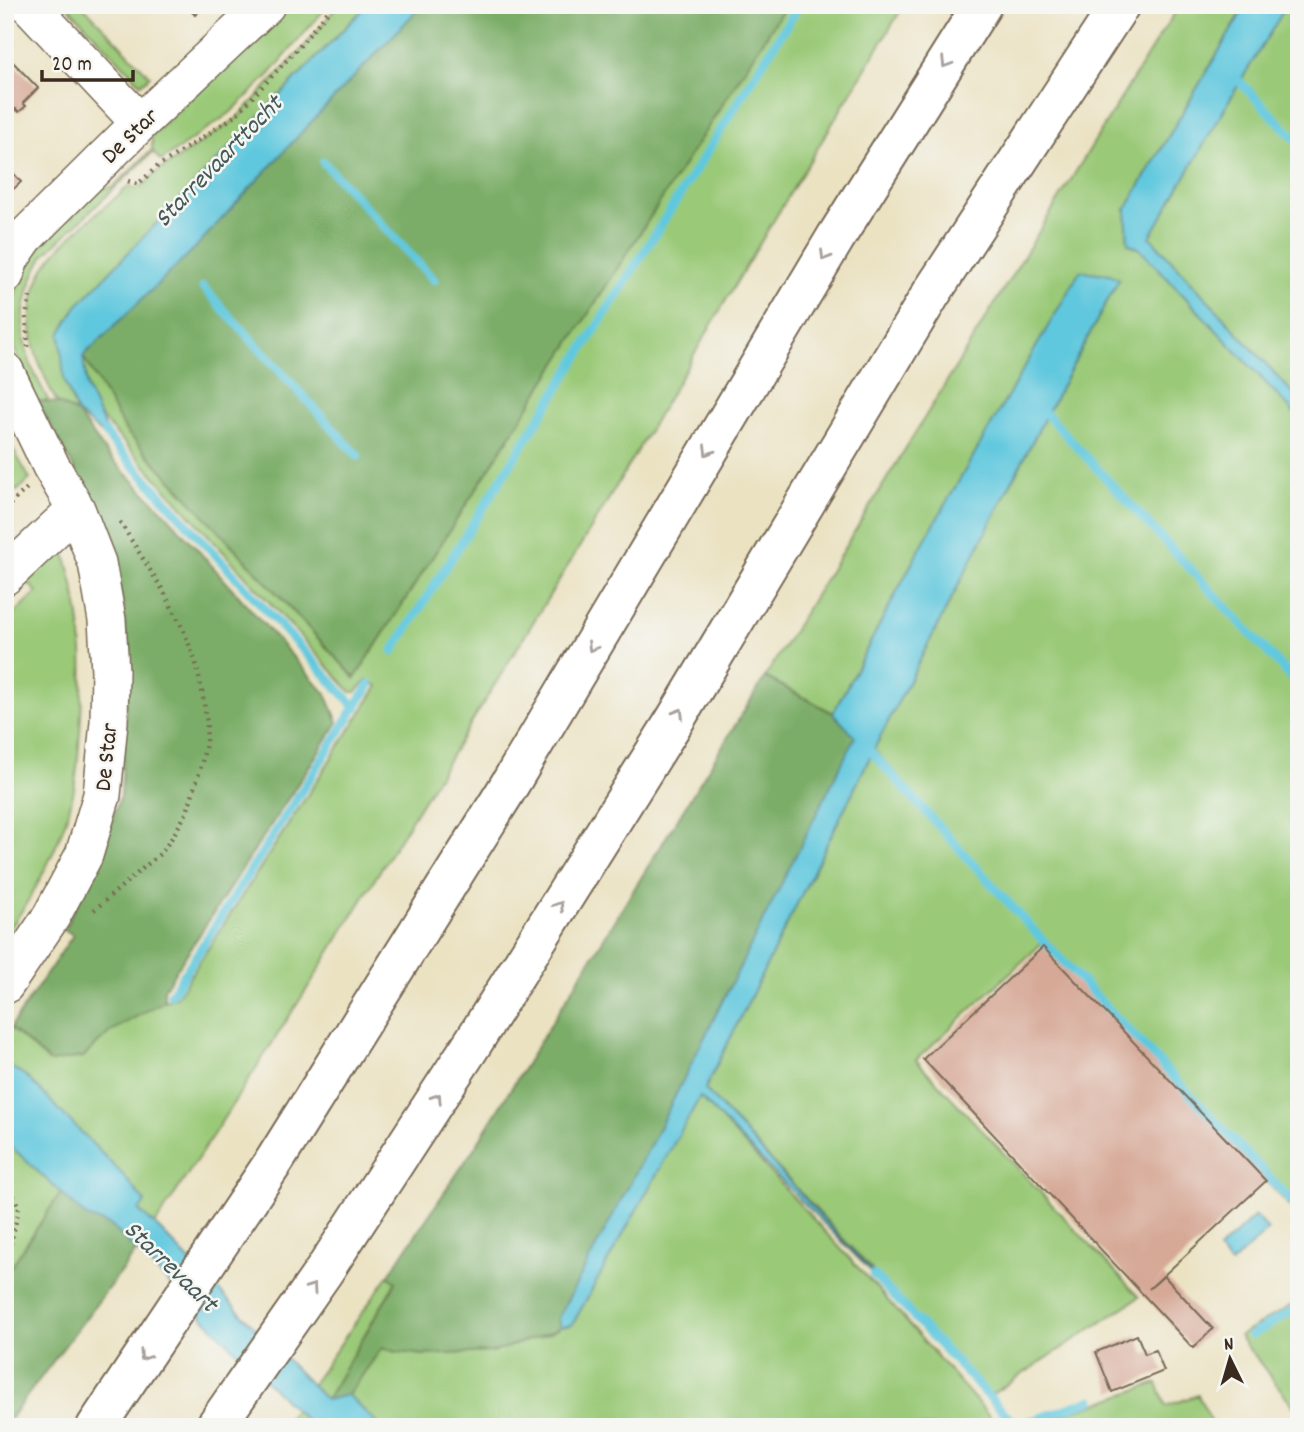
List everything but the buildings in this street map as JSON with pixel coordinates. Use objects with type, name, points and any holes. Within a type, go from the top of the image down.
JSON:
[{"type":"highway","points":[[96,1427],[322,1086],[504,794],[836,237],[982,5]]},
{"type":"highway","points":[[215,1427],[362,1214],[474,1041],[675,720],[931,294],[1120,5]]},
{"type":"street","points":[[29,5],[140,123]]},
{"type":"street","name":"De Star","points":[[18,283],[10,259],[25,237],[140,123],[266,5]]},
{"type":"street","name":"De Star","points":[[5,985],[51,918],[84,855],[102,795],[109,722],[107,620],[97,563],[76,509],[51,466],[18,363]]},
{"type":"street","points":[[5,576],[76,509]]},
{"type":"path","points":[[120,189],[129,180],[138,184],[157,167],[235,116],[298,48],[333,5]]},
{"type":"path","points":[[18,283],[26,317],[26,336],[18,363]]},
{"type":"path","points":[[51,918],[72,929],[162,852],[187,812],[206,744],[202,691],[196,663],[183,629],[164,592],[112,509]]},
{"type":"path","points":[[5,1176],[19,1208],[5,1260]]},
{"type":"green space","points":[[66,5],[82,5],[150,76],[141,84]]},
{"type":"green space","points":[[289,5],[328,5],[270,74],[230,113],[161,161],[153,152],[44,255],[32,279],[23,317],[30,362],[49,402],[37,401],[13,341],[14,298],[21,274],[32,255],[96,187],[112,188],[152,150],[152,135]]},
{"type":"green space","points":[[338,5],[367,5],[77,306],[64,379],[77,413],[60,405],[38,360],[32,336],[32,301],[45,267],[73,235],[130,185],[134,189],[143,185],[163,167],[236,119],[304,47]]},
{"type":"green space","points":[[422,5],[786,5],[355,678],[126,431],[83,356],[194,249]]},
{"type":"green space","points":[[786,5],[904,5],[604,507],[312,981],[155,1225],[138,1211],[26,1076],[5,1064],[5,1035],[10,1028],[50,1062],[83,1057],[111,1031],[164,1001],[176,998],[378,686],[368,679],[356,692],[351,692],[98,414],[87,389],[83,356],[126,431],[355,678]]},
{"type":"green space","points":[[1180,5],[1246,5],[1126,209],[1128,243],[1139,248],[1299,418],[1299,1216],[1038,935],[1041,944],[916,1060],[1139,1297],[991,1395],[705,1089],[871,755],[1012,906],[874,749],[1119,279],[919,550],[833,713],[765,677]]},
{"type":"green space","points":[[1286,5],[1299,5],[1299,400],[1150,237]]},
{"type":"green space","points":[[37,401],[58,403],[77,413],[108,455],[165,513],[326,694],[338,722],[164,989],[164,1001],[111,1031],[83,1057],[50,1062],[10,1028],[73,935],[64,929],[96,865],[121,794],[128,666],[123,604],[109,544],[82,483]]},
{"type":"green space","points":[[5,435],[30,479],[17,491],[5,479]]},
{"type":"green space","points":[[63,546],[77,601],[82,647],[83,672],[76,779],[65,823],[51,857],[5,936],[5,623],[37,592],[21,576]]},
{"type":"green space","points":[[765,677],[833,713],[856,737],[650,1146],[558,1318],[560,1327],[493,1352],[424,1355],[382,1348],[348,1395],[326,1400],[396,1282],[388,1276],[475,1147]]},
{"type":"green space","points":[[700,1096],[876,1287],[992,1419],[992,1427],[381,1427],[348,1395],[381,1348],[397,1352],[493,1352],[572,1325]]},
{"type":"green space","points":[[5,1141],[61,1192],[5,1276]]},
{"type":"green space","points":[[61,1192],[87,1217],[110,1225],[137,1250],[5,1425],[5,1276]]},
{"type":"green space","points":[[388,1276],[396,1281],[326,1400],[306,1427],[282,1427]]},
{"type":"green space","points":[[1299,1301],[1299,1413],[1239,1336]]},
{"type":"green space","points":[[1157,1383],[1166,1406],[1198,1395],[1214,1427],[1027,1427]]},
{"type":"water","points":[[367,5],[422,5],[194,249],[83,356],[87,389],[112,442],[77,413],[64,379],[60,334],[77,306]]},
{"type":"water","points":[[1246,5],[1287,5],[1150,237],[1299,400],[1299,418],[1139,248],[1128,243],[1126,209]]},
{"type":"water","points":[[1080,271],[1110,274],[1119,279],[874,749],[705,1089],[882,1283],[700,1097],[572,1325],[560,1327],[558,1318],[650,1146],[855,737],[833,713],[919,550]]},
{"type":"water","name":"Starrevaart","points":[[5,1064],[26,1076],[122,1174],[145,1202],[139,1211],[326,1400],[348,1395],[381,1427],[312,1427],[122,1236],[110,1225],[87,1217],[5,1141]]},
{"type":"water","points":[[1255,1216],[1268,1230],[1231,1264],[1218,1250]]},
{"type":"waterway","points":[[393,651],[799,5]]},
{"type":"waterway","points":[[1230,75],[1299,143]]},
{"type":"waterway","points":[[323,162],[434,280]]},
{"type":"waterway","points":[[203,287],[358,456]]},
{"type":"waterway","points":[[1038,405],[1299,686]]},
{"type":"waterway","points":[[105,432],[356,708]]},
{"type":"waterway","points":[[171,995],[370,684]]},
{"type":"waterway","points":[[865,745],[1036,933],[1299,1209]]},
{"type":"waterway","points":[[874,1275],[1010,1419],[1022,1424],[1092,1400]]},
{"type":"waterway","points":[[1251,1335],[1299,1307]]},
{"type":"water label","name":"Starrevaarttocht","points":[[217,160]]}]
